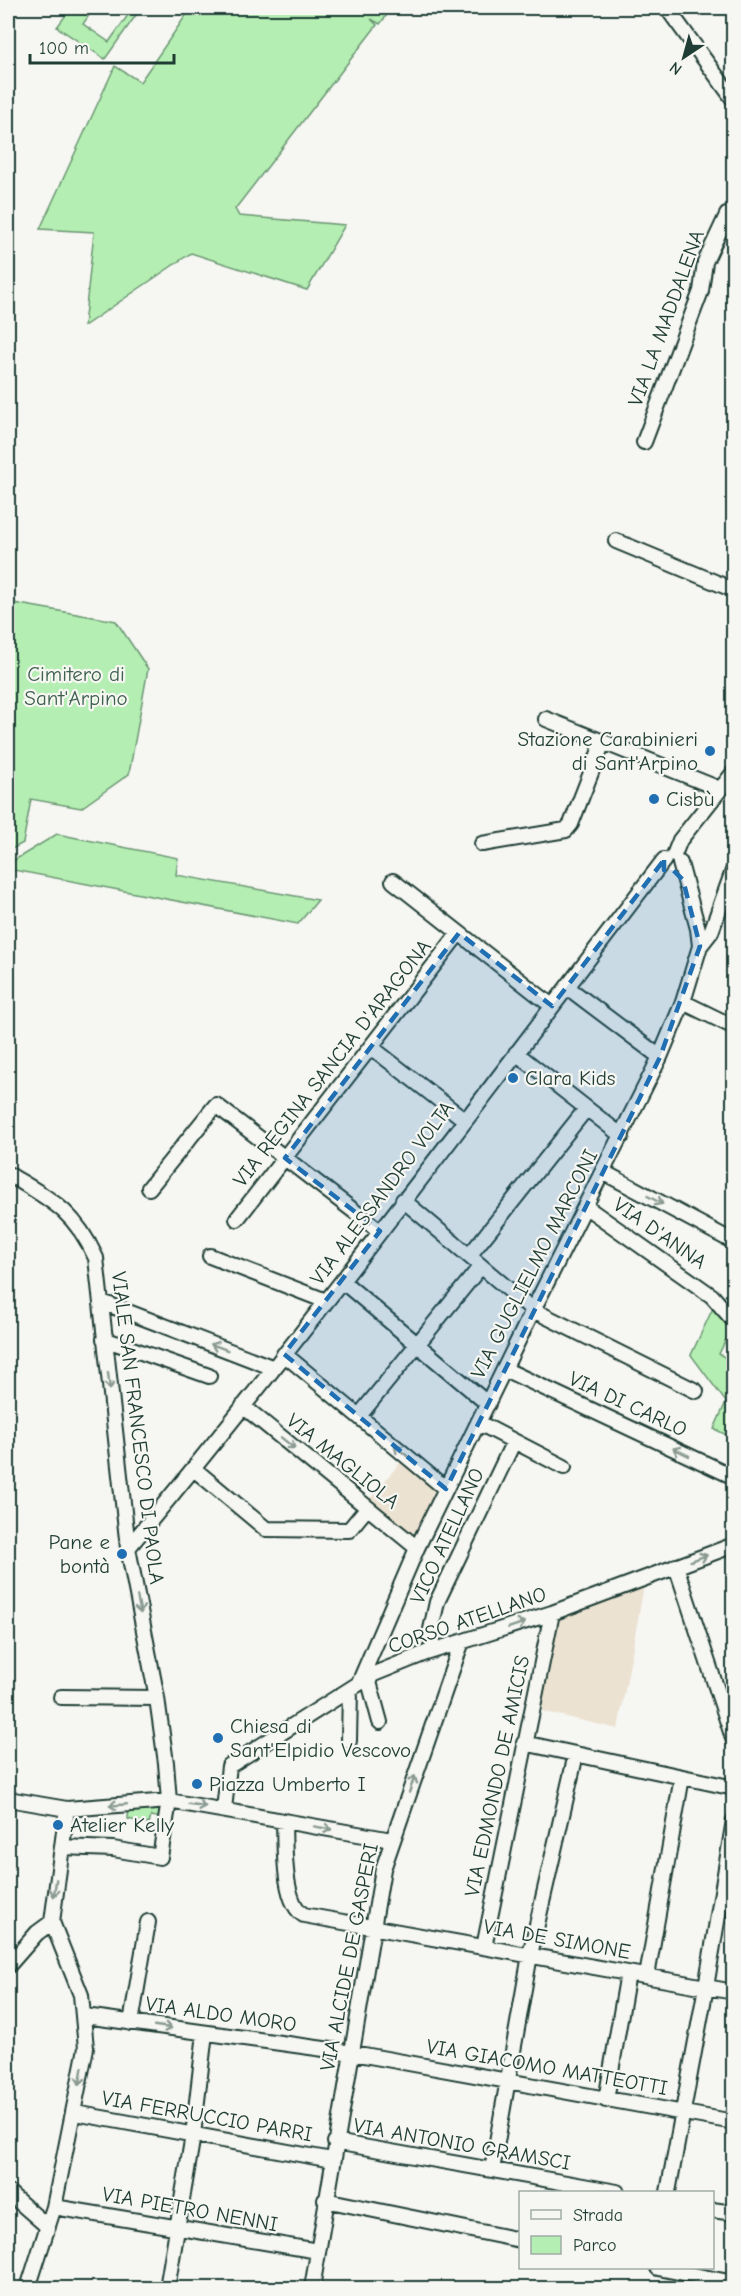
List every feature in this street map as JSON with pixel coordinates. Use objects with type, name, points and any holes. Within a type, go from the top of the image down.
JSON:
[{"type":"street","points":[[667,8],[734,100]]},
{"type":"street","name":"VIA LA MADDALENA","points":[[644,442],[701,291],[705,262],[727,215],[734,214]]},
{"type":"street","points":[[616,541],[734,590]]},
{"type":"street","points":[[546,719],[720,789]]},
{"type":"street","points":[[482,844],[566,830],[571,824],[603,742]]},
{"type":"street","name":"VIA ALESSANDRO VOLTA","points":[[128,1548],[274,1368],[567,987],[675,865],[680,840],[734,772]]},
{"type":"street","name":"VIA GUGLIELMO MARCONI","points":[[359,1684],[417,1548],[533,1310],[622,1136],[660,1057],[683,1002],[700,946],[698,929],[675,865]]},
{"type":"street","points":[[700,946],[711,932],[734,868]]},
{"type":"street","points":[[393,881],[552,1006]]},
{"type":"street","name":"VIA REGINA SANCIA D'ARAGONA","points":[[237,1219],[459,933]]},
{"type":"street","points":[[567,987],[660,1057]]},
{"type":"street","points":[[683,1002],[734,1027]]},
{"type":"street","points":[[371,1047],[465,1119]]},
{"type":"street","points":[[516,1053],[622,1136]]},
{"type":"street","points":[[149,1188],[216,1105],[380,1231]]},
{"type":"street","points":[[469,1256],[586,1109]]},
{"type":"street","points":[[603,1173],[734,1242]]},
{"type":"street","name":"VIALE SAN FRANCESCO DI PAOLA","points":[[8,1174],[53,1201],[74,1219],[96,1258],[128,1548],[158,1698],[169,1801]]},
{"type":"street","points":[[403,1200],[533,1310],[696,1391]]},
{"type":"street","name":"VIA D'ANNA","points":[[586,1207],[712,1296],[734,1321]]},
{"type":"street","points":[[210,1256],[326,1301]]},
{"type":"street","points":[[359,1416],[481,1266]]},
{"type":"street","points":[[342,1281],[488,1404]]},
{"type":"street","points":[[102,1302],[274,1368]]},
{"type":"street","points":[[104,1339],[209,1376]]},
{"type":"street","points":[[284,1354],[446,1489]]},
{"type":"street","name":"VIA DI CARLO","points":[[504,1369],[734,1477]]},
{"type":"street","name":"VIA MAGLIOLA","points":[[243,1406],[417,1548]]},
{"type":"street","points":[[479,1423],[564,1467]]},
{"type":"street","name":"VICO ATELLANO","points":[[434,1650],[430,1634],[437,1602],[514,1441]]},
{"type":"street","points":[[194,1469],[266,1529],[349,1530],[367,1508]]},
{"type":"street","name":"CORSO ATELLANO","points":[[224,1809],[230,1766],[359,1684],[389,1668],[434,1650],[461,1644],[552,1613],[734,1545]]},
{"type":"street","points":[[676,1566],[734,1741]]},
{"type":"street","name":"VIA EDMONDO DE AMICIS","points":[[484,1947],[552,1613]]},
{"type":"street","name":"VIA ALCIDE DE GASPERI","points":[[312,2289],[335,2142],[383,1869],[461,1644]]},
{"type":"street","points":[[369,1661],[389,1668]]},
{"type":"street","points":[[359,1684],[380,1722]]},
{"type":"street","points":[[349,1741],[359,1684]]},
{"type":"street","points":[[61,1697],[158,1698]]},
{"type":"street","points":[[524,1743],[734,1788]]},
{"type":"street","points":[[492,2170],[530,1955],[576,1754]]},
{"type":"street","points":[[647,1976],[682,1777]]},
{"type":"street","points":[[8,1799],[67,1809],[169,1801],[392,1839]]},
{"type":"street","points":[[62,1847],[113,1849],[160,1857],[169,1801]]},
{"type":"street","points":[[28,2289],[54,2207],[75,2114],[86,2048],[85,2016],[81,1995],[52,1922],[67,1809]]},
{"type":"street","points":[[668,2191],[734,1820]]},
{"type":"street","name":"VIA DE SIMONE","points":[[284,1821],[286,1878],[300,1913],[734,1992]]},
{"type":"street","points":[[8,1966],[37,1933],[52,1922]]},
{"type":"street","points":[[131,2023],[148,1922]]},
{"type":"street","points":[[606,2100],[628,1973]]},
{"type":"street","name":"VIA ALDO MORO","points":[[85,2016],[352,2053]]},
{"type":"street","points":[[167,2289],[193,2135],[205,2033]]},
{"type":"street","name":"VIA GIACOMO MATTEOTTI","points":[[352,2053],[734,2122]]},
{"type":"street","name":"VIA FERRUCCIO PARRI","points":[[75,2114],[332,2160]]},
{"type":"street","name":"VIA ANTONIO GRAMSCI","points":[[335,2142],[606,2191]]},
{"type":"street","points":[[8,2192],[48,2227]]},
{"type":"street","points":[[326,2200],[519,2240]]},
{"type":"street","name":"VIA PIETRO NENNI","points":[[54,2207],[318,2251]]},
{"type":"street","points":[[714,2210],[734,2213]]},
{"type":"street","points":[[663,2269],[734,2283]]},
{"type":"highlighted area","points":[[664,860],[664,870],[673,870],[683,880],[700,946],[660,1057],[446,1489],[284,1354],[380,1231],[285,1158],[459,933],[552,1006]]},
{"type":"shaded area","points":[[404,1458],[441,1489],[417,1539],[413,1539],[368,1501]]},
{"type":"shaded area","points":[[644,1586],[618,1729],[537,1710],[556,1617]]},
{"type":"green space","points":[[71,8],[94,8],[83,24],[109,42],[133,8],[141,8],[105,59],[57,27]]},
{"type":"green space","points":[[191,8],[392,8],[380,24],[371,19],[377,25],[235,209],[239,216],[345,225],[307,290],[191,253],[84,326],[94,232],[40,229],[115,66],[140,82]]},
{"type":"green space","name":"Cimitero di Sant'Arpino","points":[[8,602],[116,621],[148,669],[129,774],[81,808],[31,799],[23,843],[8,851]]},
{"type":"green space","points":[[57,834],[178,858],[176,875],[318,900],[298,924],[8,869],[8,864]]},
{"type":"green space","points":[[713,1308],[731,1329],[719,1354],[733,1362],[733,1438],[714,1429],[726,1402],[691,1355]]},
{"type":"green space","points":[[166,1802],[163,1818],[151,1816],[149,1824],[128,1819],[129,1805]]},
{"type":"place","name":"Stazione Carabinieri di Sant'Arpino","points":[[710,751]]},
{"type":"place","name":"Cisbù","points":[[654,799]]},
{"type":"place","name":"Clara Kids","points":[[513,1078]]},
{"type":"place","name":"Pane e bontà","points":[[122,1554]]},
{"type":"place","name":"Chiesa di Sant'Elpidio Vescovo","points":[[218,1738]]},
{"type":"place","name":"Piazza Umberto I","points":[[197,1784]]},
{"type":"place","name":"Atelier Kelly","points":[[58,1825]]}]
